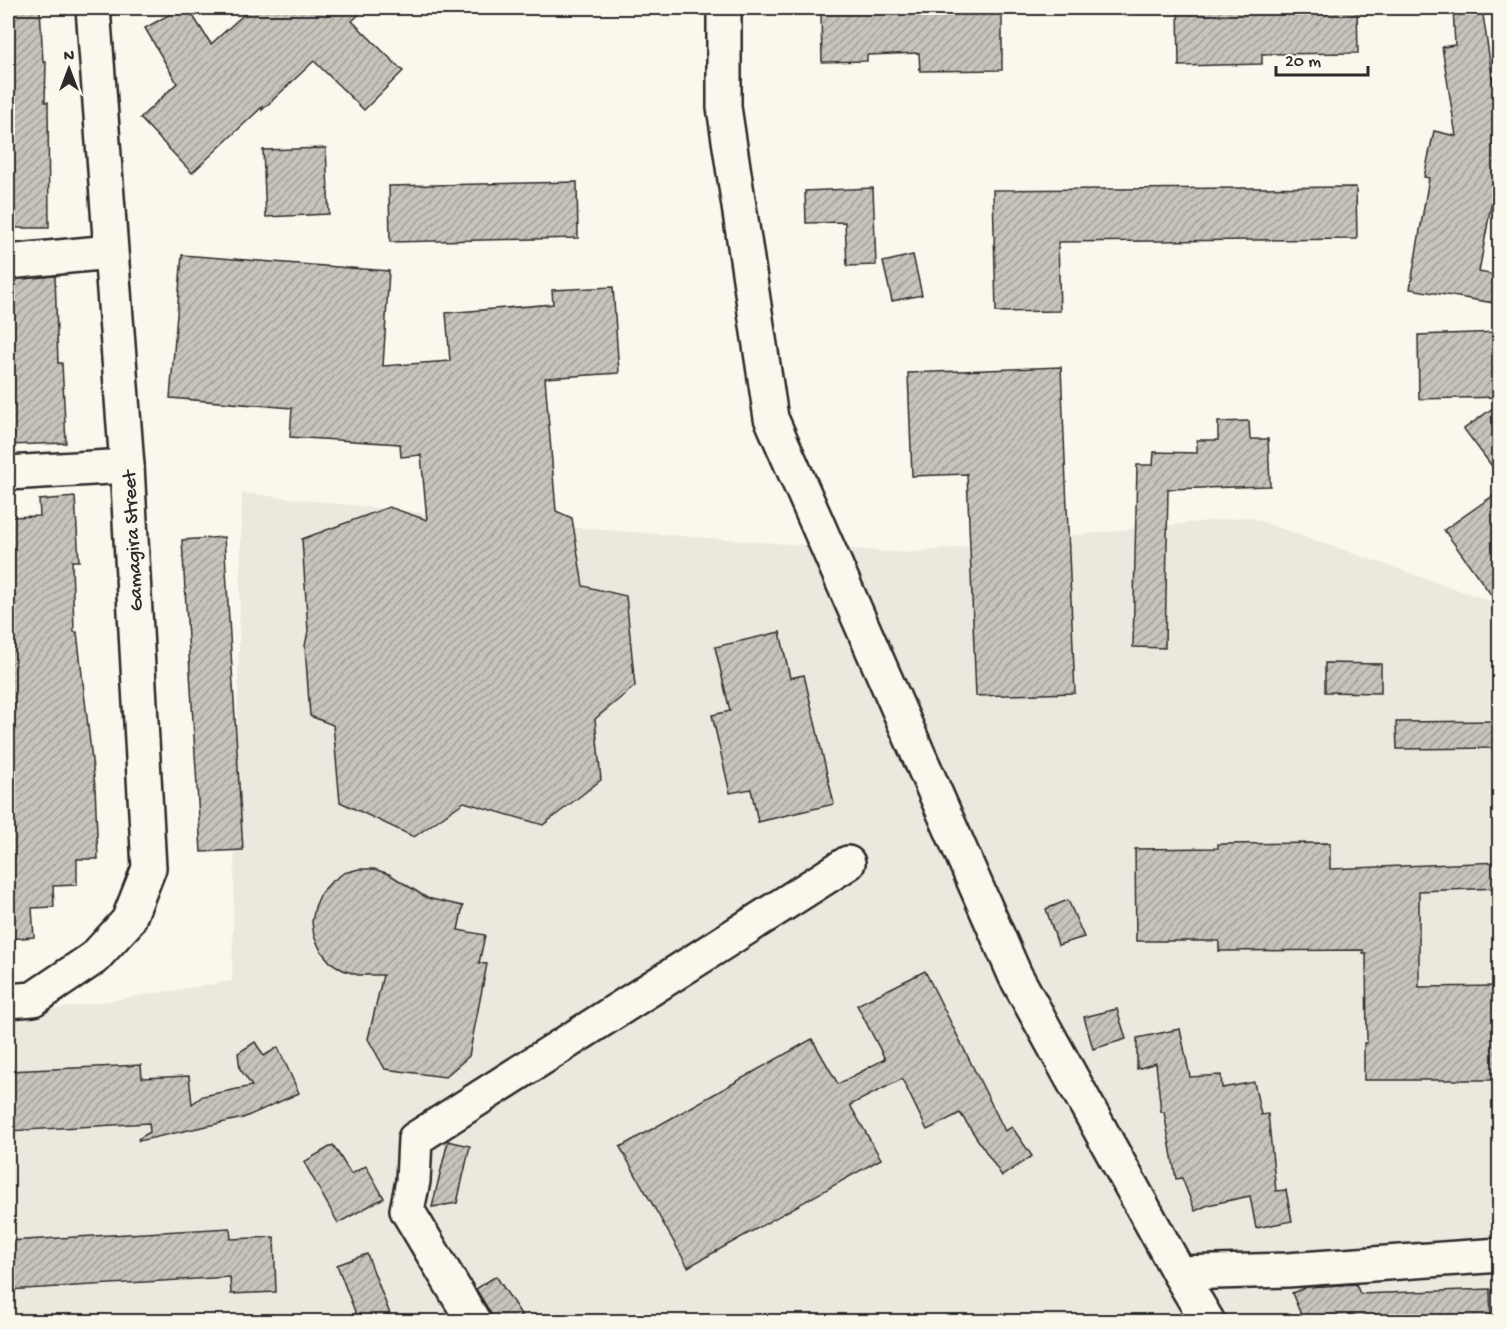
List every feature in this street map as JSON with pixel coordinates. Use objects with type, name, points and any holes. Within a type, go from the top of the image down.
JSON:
[{"type":"street","name":"Gamagira Street","points":[[8,1001],[33,999],[94,958],[128,921],[149,868],[127,466],[93,8]]},
{"type":"street","points":[[724,8],[724,107],[771,418],[1015,975],[1208,1322]]},
{"type":"street","points":[[8,262],[110,252]]},
{"type":"street","points":[[8,472],[127,466]]},
{"type":"street","points":[[474,1322],[407,1210],[413,1182],[415,1139],[848,863]]},
{"type":"street","points":[[1179,1273],[1287,1270],[1500,1255]]},
{"type":"shaded area","points":[[242,493],[500,522],[905,553],[1248,517],[1499,604],[1499,1321],[8,1322],[8,1017],[232,981]]},
{"type":"building","points":[[8,8],[40,8],[43,62],[46,62],[45,102],[48,102],[49,228],[8,228]]},
{"type":"building","points":[[181,8],[188,8],[211,44],[251,8],[366,8],[352,21],[403,71],[364,110],[314,61],[192,173],[140,118],[177,83],[145,28]]},
{"type":"building","points":[[1002,8],[1002,70],[920,71],[919,53],[867,55],[867,61],[822,62],[821,13],[869,13],[869,9]]},
{"type":"building","points":[[1178,8],[1357,8],[1358,53],[1262,54],[1262,64],[1179,66]]},
{"type":"building","points":[[1453,8],[1482,8],[1496,103],[1500,103],[1500,205],[1491,205],[1479,272],[1500,276],[1500,304],[1410,289],[1429,178],[1424,177],[1434,131],[1456,136],[1442,47],[1455,45]]},
{"type":"building","points":[[326,148],[329,214],[266,217],[263,150]]},
{"type":"building","points":[[577,182],[578,238],[390,242],[389,186]]},
{"type":"building","points":[[1356,187],[1357,239],[1058,242],[1060,311],[996,312],[993,190]]},
{"type":"building","points":[[873,188],[876,265],[847,266],[845,222],[806,223],[805,191]]},
{"type":"building","points":[[182,255],[389,271],[383,366],[450,361],[446,313],[553,304],[552,290],[613,287],[619,373],[545,378],[556,511],[572,518],[583,586],[626,596],[635,686],[595,719],[601,780],[543,825],[464,802],[414,837],[340,802],[333,725],[310,716],[305,646],[308,631],[302,539],[389,507],[427,520],[421,455],[401,457],[400,444],[290,437],[292,408],[170,398]]},
{"type":"building","points":[[913,255],[922,295],[892,301],[883,262]]},
{"type":"building","points":[[55,276],[58,363],[62,363],[66,443],[8,445],[8,280]]},
{"type":"building","points":[[1500,332],[1500,397],[1419,399],[1418,335]]},
{"type":"building","points":[[1061,367],[1075,693],[976,696],[967,474],[912,476],[908,373]]},
{"type":"building","points":[[1500,403],[1500,477],[1464,429]]},
{"type":"building","points":[[1249,421],[1250,439],[1268,439],[1270,486],[1168,489],[1165,648],[1133,647],[1137,465],[1153,465],[1154,452],[1197,453],[1197,440],[1218,440],[1218,422]]},
{"type":"building","points":[[1500,491],[1500,607],[1444,530]]},
{"type":"building","points":[[75,497],[79,561],[72,561],[74,632],[77,632],[95,786],[98,859],[77,859],[77,885],[53,886],[54,907],[32,908],[34,937],[8,939],[8,517],[40,516],[39,500]]},
{"type":"building","points":[[224,537],[243,850],[201,852],[182,540]]},
{"type":"building","points":[[780,632],[790,678],[804,675],[834,804],[758,822],[751,789],[730,793],[712,715],[730,711],[715,647]]},
{"type":"building","points":[[1325,663],[1381,664],[1381,693],[1325,692]]},
{"type":"building","points":[[1500,721],[1500,748],[1397,749],[1396,722]]},
{"type":"building","points":[[1330,843],[1330,869],[1500,862],[1500,888],[1419,891],[1419,987],[1500,986],[1500,1080],[1364,1080],[1364,1043],[1367,1043],[1366,953],[1363,953],[1363,950],[1219,951],[1219,941],[1136,941],[1135,849],[1218,848],[1218,844]]},
{"type":"building","points":[[359,869],[374,869],[389,874],[427,898],[463,906],[458,930],[485,935],[479,963],[487,964],[469,1056],[445,1077],[385,1069],[368,1039],[383,975],[358,975],[343,970],[330,962],[321,951],[314,936],[312,922],[321,893],[344,873]]},
{"type":"building","points":[[1068,900],[1084,937],[1058,945],[1046,909]]},
{"type":"building","points":[[925,971],[1005,1131],[1012,1127],[1032,1156],[1002,1176],[960,1113],[927,1130],[902,1079],[850,1105],[881,1159],[688,1267],[620,1147],[812,1039],[838,1084],[885,1059],[857,1005]]},
{"type":"building","points":[[1117,1009],[1126,1039],[1093,1049],[1084,1017]]},
{"type":"building","points":[[1180,1029],[1190,1077],[1221,1075],[1222,1088],[1254,1082],[1261,1115],[1268,1114],[1276,1191],[1286,1190],[1292,1221],[1256,1228],[1250,1196],[1208,1205],[1195,1211],[1182,1178],[1176,1179],[1164,1112],[1161,1112],[1156,1063],[1137,1069],[1137,1038]]},
{"type":"building","points":[[255,1042],[264,1056],[278,1047],[299,1093],[243,1118],[139,1141],[138,1139],[150,1132],[149,1123],[8,1131],[8,1071],[141,1065],[142,1078],[189,1076],[192,1104],[203,1096],[252,1086],[240,1069],[238,1053]]},
{"type":"building","points":[[448,1141],[470,1146],[457,1203],[432,1207]]},
{"type":"building","points":[[333,1145],[351,1174],[366,1166],[384,1198],[338,1223],[304,1162]]},
{"type":"building","points":[[230,1228],[231,1239],[274,1237],[276,1292],[231,1294],[230,1277],[8,1290],[8,1241]]},
{"type":"building","points":[[367,1254],[393,1322],[359,1322],[337,1265]]},
{"type":"building","points":[[496,1276],[526,1322],[493,1322],[490,1312],[476,1289]]},
{"type":"building","points":[[1356,1284],[1360,1294],[1490,1289],[1491,1322],[1304,1322],[1292,1293],[1307,1287]]}]
